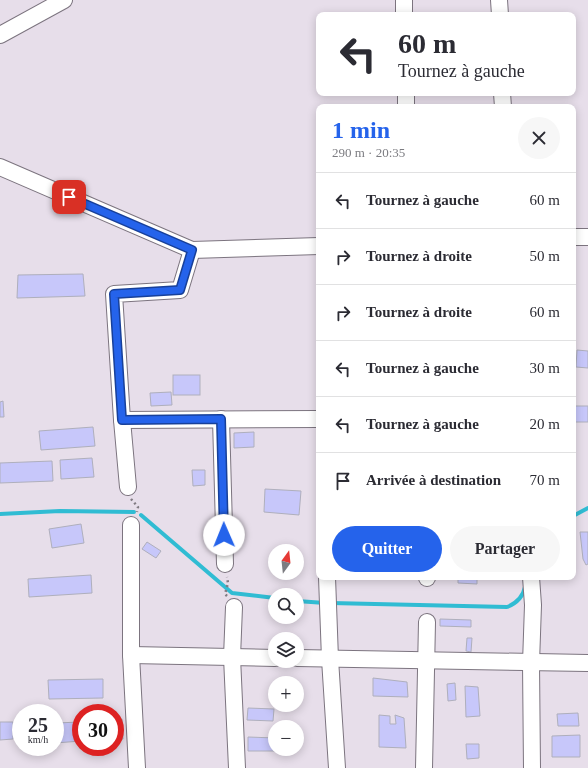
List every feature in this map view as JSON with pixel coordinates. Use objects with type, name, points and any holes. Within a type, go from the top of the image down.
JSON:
[{"type":"street","points":[[0,35],[64,0]]},
{"type":"street","points":[[404,0],[404,12]]},
{"type":"street","points":[[499,0],[500,12]]},
{"type":"street","points":[[0,167],[192,250],[316,246]]},
{"type":"street","points":[[576,237],[588,237]]},
{"type":"street","points":[[128,487],[114,294],[180,290],[192,250]]},
{"type":"street","points":[[221,419],[225,564]]},
{"type":"street","points":[[122,420],[316,419]]},
{"type":"street","points":[[131,525],[131,654],[137,768]]},
{"type":"street","points":[[530,580],[533,605],[531,663],[532,768]]},
{"type":"street","points":[[327,585],[337,768]]},
{"type":"street","points":[[234,607],[232,657],[237,768]]},
{"type":"street","points":[[424,768],[427,622]]},
{"type":"street","points":[[131,654],[268,658]]},
{"type":"street","points":[[304,658],[588,663]]},
{"type":"path","points":[[128,487],[130,498],[138,507],[136,517],[131,525]]},
{"type":"path","points":[[225,594],[228,583]]},
{"type":"building","points":[[83,274],[85,296],[17,298],[18,275]]},
{"type":"building","points":[[577,350],[588,351],[588,368],[576,367]]},
{"type":"building","points":[[173,375],[200,375],[200,395],[173,395]]},
{"type":"building","points":[[171,392],[172,405],[151,406],[150,393]]},
{"type":"building","points":[[3,401],[4,417],[0,417],[0,402]]},
{"type":"building","points":[[576,406],[588,406],[588,422],[576,422]]},
{"type":"building","points":[[93,427],[95,446],[41,450],[39,431]]},
{"type":"building","points":[[254,432],[254,447],[234,448],[234,433]]},
{"type":"building","points":[[92,458],[94,477],[61,479],[60,460]]},
{"type":"building","points":[[52,461],[53,481],[0,483],[0,463]]},
{"type":"building","points":[[192,470],[205,470],[205,485],[193,486]]},
{"type":"building","points":[[265,489],[301,491],[299,515],[264,512]]},
{"type":"building","points":[[81,524],[84,543],[52,548],[49,529]]},
{"type":"building","points":[[580,532],[588,532],[588,564],[586,565],[583,559]]},
{"type":"building","points":[[147,542],[161,551],[156,558],[142,549]]},
{"type":"building","points":[[91,575],[92,593],[29,597],[28,579]]},
{"type":"building","points":[[458,580],[477,580],[477,584],[458,583]]},
{"type":"building","points":[[440,619],[471,620],[471,627],[440,626]]},
{"type":"building","points":[[467,638],[472,638],[471,652],[466,651]]},
{"type":"building","points":[[373,678],[407,682],[408,697],[373,696]]},
{"type":"building","points":[[103,679],[103,698],[49,699],[48,680]]},
{"type":"building","points":[[455,683],[456,700],[448,701],[447,684]]},
{"type":"building","points":[[465,686],[478,687],[480,716],[466,717]]},
{"type":"building","points":[[248,708],[268,709],[268,712],[274,712],[273,720],[247,720]]},
{"type":"building","points":[[578,713],[579,726],[558,726],[557,714]]},
{"type":"building","points":[[379,715],[390,716],[390,724],[396,724],[395,715],[404,718],[406,748],[379,747]]},
{"type":"building","points":[[0,722],[12,722],[12,739],[0,740]]},
{"type":"building","points":[[72,722],[72,742],[64,742],[64,723]]},
{"type":"building","points":[[580,735],[580,757],[552,757],[552,736]]},
{"type":"building","points":[[248,737],[268,738],[268,751],[248,751]]},
{"type":"building","points":[[466,744],[479,744],[479,758],[467,759]]},
{"type":"waterway","points":[[576,514],[588,508]]},
{"type":"waterway","points":[[0,514],[60,511],[134,512]]},
{"type":"waterway","points":[[141,515],[232,593],[268,597]]},
{"type":"waterway","points":[[331,603],[507,607],[514,604],[519,599],[523,594],[525,587]]},
{"type":"waterway","points":[[304,602],[325,603]]},
{"type":"route","points":[[69,197],[192,250],[180,290],[114,294],[122,420],[221,419],[224,535]]}]
